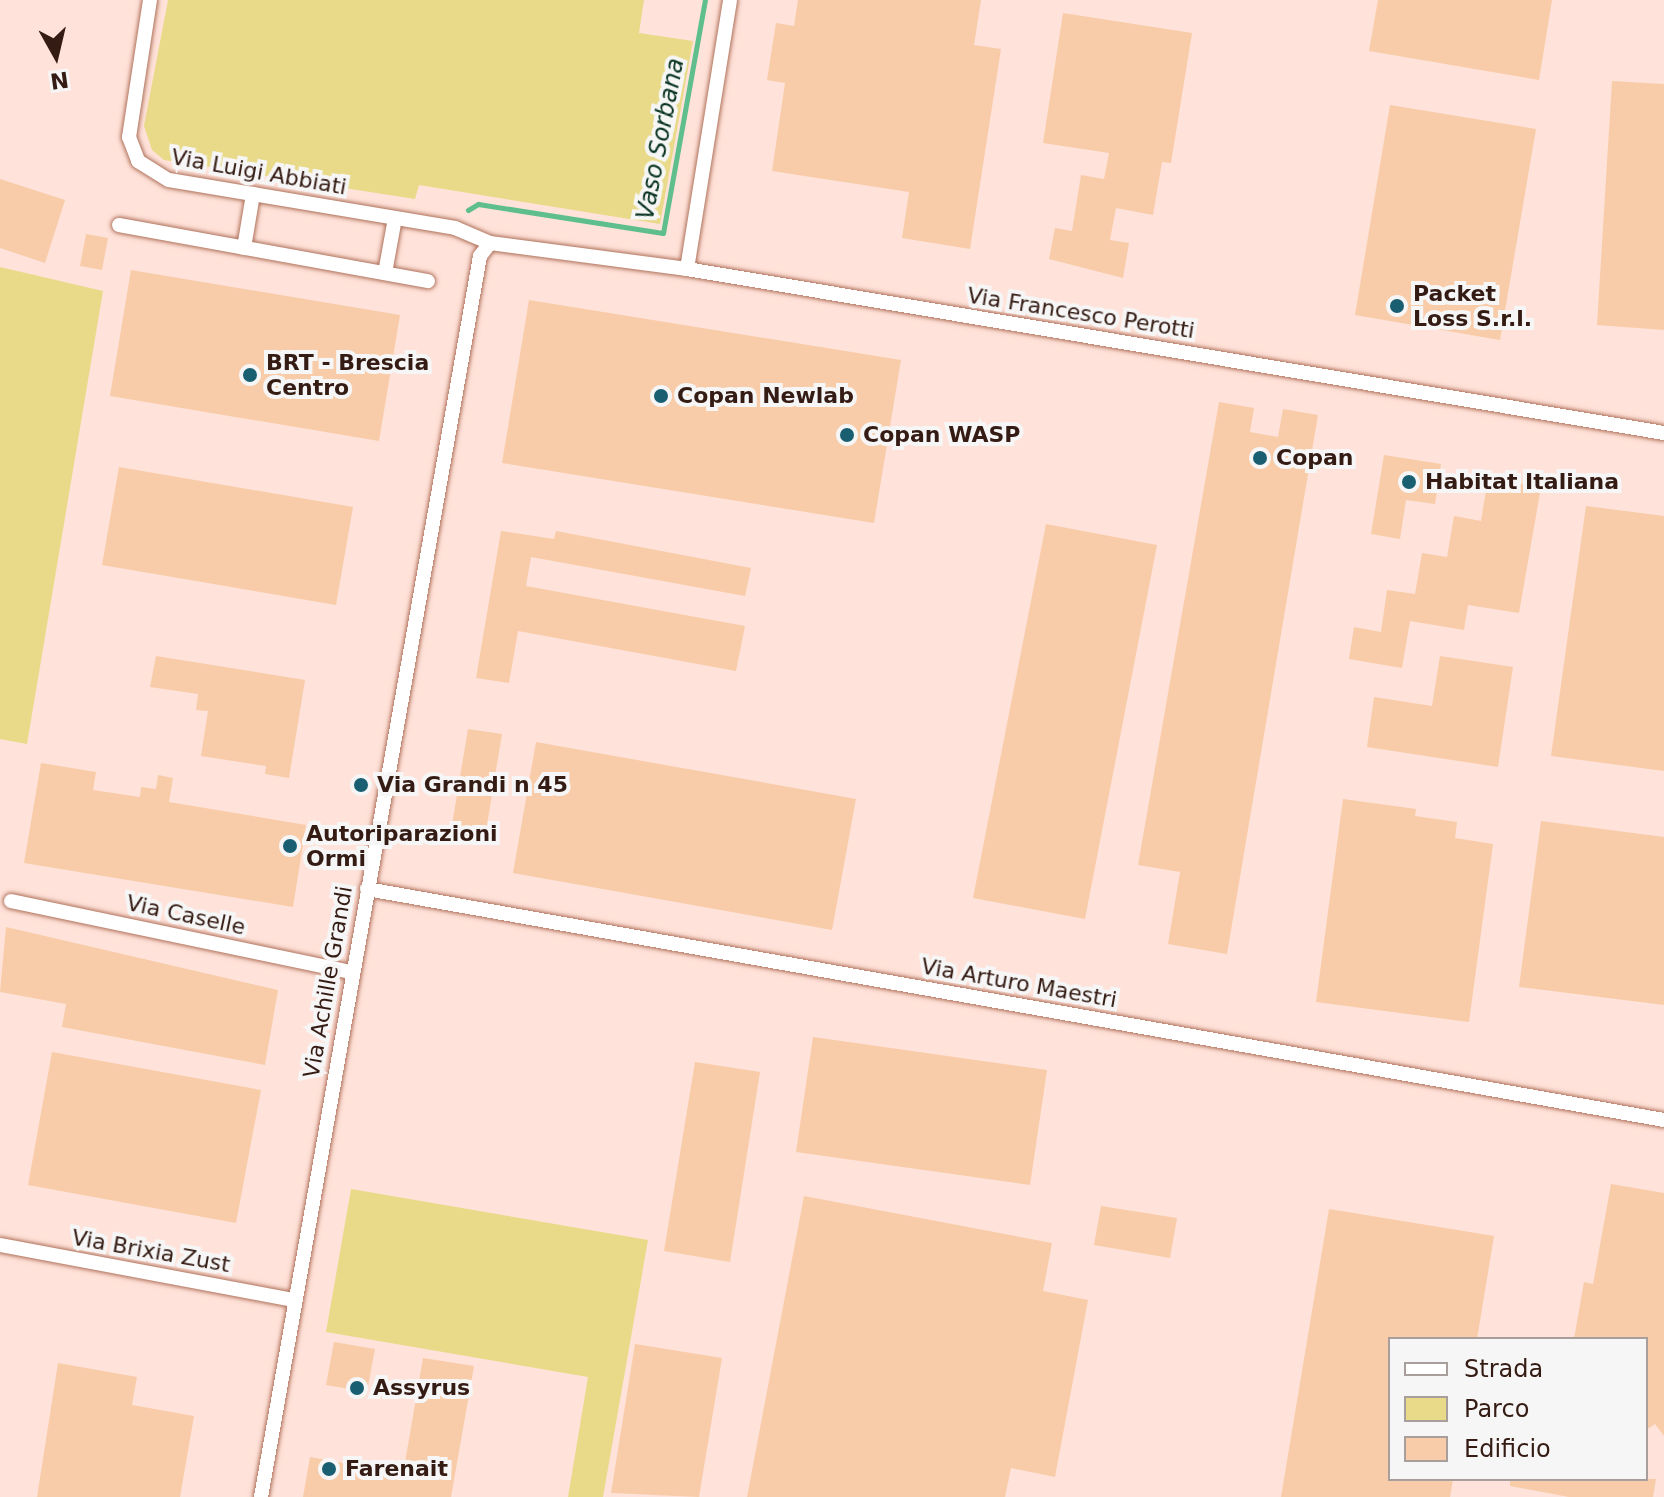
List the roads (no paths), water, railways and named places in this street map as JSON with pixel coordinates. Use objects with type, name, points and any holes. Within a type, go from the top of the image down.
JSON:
[{"type":"street","name":"Via Luigi Abbiati","points":[[150,0],[129,123],[132,150],[159,177],[455,228],[490,243]]},
{"type":"street","points":[[687,269],[730,0]]},
{"type":"street","points":[[244,248],[253,194]]},
{"type":"street","points":[[385,273],[395,218]]},
{"type":"street","points":[[119,225],[428,281]]},
{"type":"street","name":"Via Francesco Perotti","points":[[490,243],[687,269],[1664,433]]},
{"type":"street","name":"Via Achille Grandi","points":[[261,1497],[480,256],[490,243]]},
{"type":"street","name":"Via Arturo Maestri","points":[[367,889],[1664,1120]]},
{"type":"street","name":"Via Caselle","points":[[11,901],[352,972]]},
{"type":"street","name":"Via Brixia Zust","points":[[0,1245],[294,1300]]},
{"type":"waterway","name":"Vaso Sorbana","points":[[468,210],[478,204],[663,233],[705,0]]},
{"type":"place","name":"Packet Loss S.r.l.","points":[[1397,306]]},
{"type":"place","name":"BRT - Brescia Centro","points":[[250,375]]},
{"type":"place","name":"Copan Newlab","points":[[661,396]]},
{"type":"place","name":"Copan WASP","points":[[847,435]]},
{"type":"place","name":"Copan","points":[[1260,458]]},
{"type":"place","name":"Habitat Italiana","points":[[1409,482]]},
{"type":"place","name":"Via Grandi n 45","points":[[361,785]]},
{"type":"place","name":"Autoriparazioni Ormi","points":[[290,846]]},
{"type":"place","name":"Assyrus","points":[[357,1388]]},
{"type":"place","name":"Farenait","points":[[329,1469]]}]
